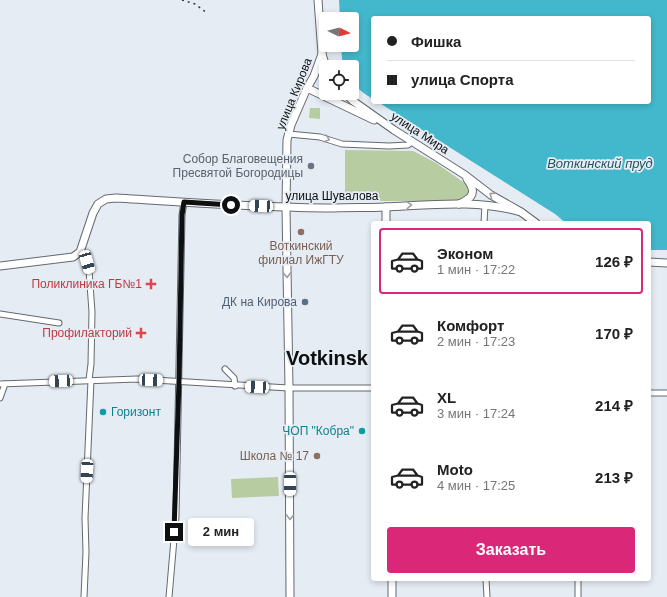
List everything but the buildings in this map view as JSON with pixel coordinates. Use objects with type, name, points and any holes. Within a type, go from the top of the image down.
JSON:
[{"type":"main road","points":[[318,0],[322,54],[324,60]]},
{"type":"main road","name":"улица Кирова","points":[[290,597],[286,208],[288,134],[307,88],[314,76],[322,54]]},
{"type":"main road","points":[[307,88],[394,130]]},
{"type":"main road","name":"улица Мира","points":[[352,100],[394,130],[465,175],[491,195],[521,212],[533,221]]},
{"type":"main road","points":[[457,204],[468,200],[473,193],[471,183],[465,175]]},
{"type":"main road","name":"улица Шувалова","points":[[80,252],[92,213],[98,204],[106,199],[116,198],[286,208],[386,207],[457,204]]},
{"type":"main road","name":"улица Мира","points":[[457,204],[509,208],[521,212]]},
{"type":"main road","points":[[386,207],[386,221]]},
{"type":"main road","points":[[0,266],[71,257],[80,252]]},
{"type":"main road","points":[[651,262],[667,263]]},
{"type":"main road","points":[[392,581],[392,597]]},
{"type":"street","points":[[288,134],[320,137],[342,144],[389,146],[408,145],[412,141]]},
{"type":"street","points":[[169,597],[176,516],[182,223],[184,202]]},
{"type":"street","points":[[484,221],[485,205]]},
{"type":"street","points":[[80,252],[87,262],[89,270],[92,319],[85,518],[86,552],[84,597]]},
{"type":"street","points":[[0,314],[59,323]]},
{"type":"street","points":[[225,369],[234,378],[235,386]]},
{"type":"street","points":[[3,384],[137,379],[235,386],[289,388],[371,388]]},
{"type":"street","points":[[0,388],[3,384]]},
{"type":"street","points":[[0,398],[3,384]]},
{"type":"street","points":[[651,393],[667,394]]},
{"type":"street","points":[[486,581],[486,597]]},
{"type":"street","points":[[578,581],[578,597]]},
{"type":"green space","points":[[310,108],[320,108],[320,119],[309,118]]},
{"type":"green space","points":[[345,150],[413,151],[436,163],[466,184],[470,195],[461,201],[345,201]]},
{"type":"green space","points":[[278,477],[279,496],[232,498],[231,479]]},
{"type":"water","name":"Воткинский пруд","points":[[339,0],[667,0],[667,250],[651,250],[651,221],[564,221],[555,214],[381,104],[651,104],[651,16],[371,16],[371,98],[359,89],[359,60],[342,59],[342,52],[359,52],[359,12],[340,12]]},
{"type":"railway","points":[[182,0],[195,4],[207,13]]},
{"type":"place","name":"Собор Благовещения Пресвятой Богородицы","points":[[311,166]]},
{"type":"place","name":"Воткинский филиал ИжГТУ","points":[[301,232]]},
{"type":"place","name":"Поликлиника ГБ№1","points":[[151,284]]},
{"type":"place","name":"ДК на Кирова","points":[[305,302]]},
{"type":"place","name":"Профилакторий","points":[[141,333]]},
{"type":"place","name":"Горизонт","points":[[103,412]]},
{"type":"place","name":"ЧОП \"Кобра\"","points":[[362,431]]},
{"type":"place","name":"Школа № 17","points":[[317,456]]},
{"type":"district","name":"Votkinsk","points":[[327,358]]},
{"type":"route","points":[[174,532],[176,516],[182,215],[184,202],[231,205]]}]
